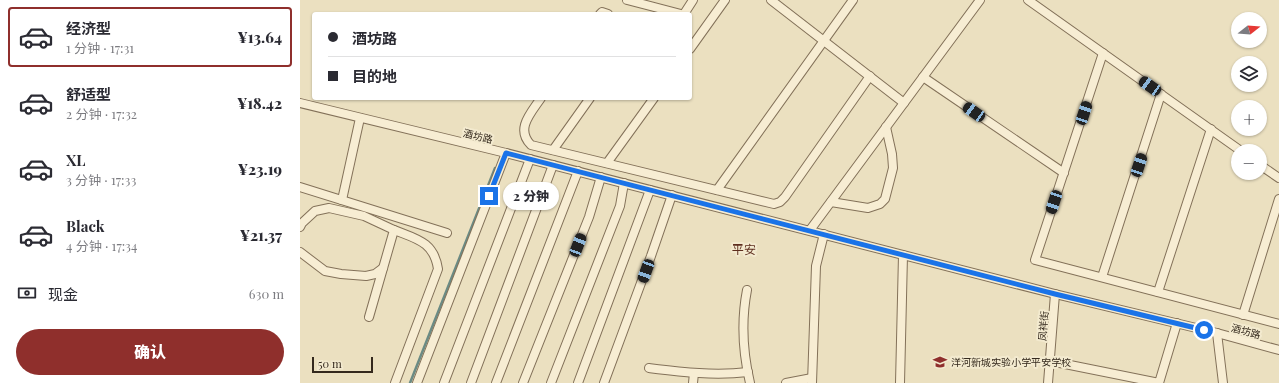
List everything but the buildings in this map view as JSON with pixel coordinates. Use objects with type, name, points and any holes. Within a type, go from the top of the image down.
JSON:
[{"type":"street","points":[[627,0],[675,12]]},
{"type":"street","points":[[684,12],[693,0]]},
{"type":"street","points":[[693,40],[726,0]]},
{"type":"street","points":[[771,0],[904,103]]},
{"type":"street","points":[[717,190],[853,0]]},
{"type":"street","points":[[810,230],[980,0]]},
{"type":"street","points":[[1028,0],[1231,144]]},
{"type":"street","points":[[1103,53],[1035,260],[1279,324]]},
{"type":"street","points":[[540,100],[528,116],[523,131],[526,140],[531,145],[774,204],[780,202],[785,197],[870,76]]},
{"type":"street","points":[[923,77],[1064,173]]},
{"type":"street","points":[[1102,278],[1161,94]]},
{"type":"street","points":[[552,150],[589,100]]},
{"type":"street","points":[[607,163],[653,100]]},
{"type":"street","name":"酒坊路","points":[[300,103],[578,171],[1279,350]]},
{"type":"street","points":[[342,200],[360,118]]},
{"type":"street","points":[[831,202],[868,208],[880,204],[885,199],[893,168],[892,154],[886,127]]},
{"type":"street","points":[[1158,292],[1210,130]]},
{"type":"street","points":[[417,383],[506,153]]},
{"type":"street","points":[[444,383],[530,159]]},
{"type":"street","points":[[471,383],[553,165]]},
{"type":"street","points":[[1267,170],[1279,178]]},
{"type":"street","points":[[496,383],[578,171]]},
{"type":"street","points":[[523,383],[589,217],[601,177]]},
{"type":"street","points":[[552,383],[620,206],[624,183]]},
{"type":"street","points":[[300,187],[447,233]]},
{"type":"street","points":[[578,383],[650,190]]},
{"type":"street","points":[[604,383],[652,256],[672,195]]},
{"type":"street","points":[[1243,315],[1276,223],[1279,199]]},
{"type":"street","points":[[300,227],[302,223],[315,211],[329,208],[364,216],[420,240],[428,247],[436,258],[438,269],[395,383]]},
{"type":"street","points":[[369,317],[394,230]]},
{"type":"street","points":[[786,383],[812,380],[816,266],[824,234]]},
{"type":"street","points":[[300,252],[325,271],[366,276],[375,274],[383,268]]},
{"type":"street","points":[[900,383],[903,254]]},
{"type":"street","points":[[747,290],[743,330],[750,383]]},
{"type":"street","name":"凤祥街","points":[[1048,383],[1055,294]]},
{"type":"street","points":[[1050,361],[1159,383],[1177,323]]},
{"type":"street","points":[[1217,333],[1223,383]]},
{"type":"street","points":[[649,368],[725,375],[748,372]]},
{"type":"street","points":[[693,383],[694,373]]},
{"type":"waterway","points":[[410,383],[495,168]]},
{"type":"place","name":"洋河新城实验小学平安学校","points":[[940,362]]},
{"type":"district","name":"平安","points":[[744,249]]},
{"type":"route","points":[[489,196],[506,153],[1055,294],[1204,330]]}]
